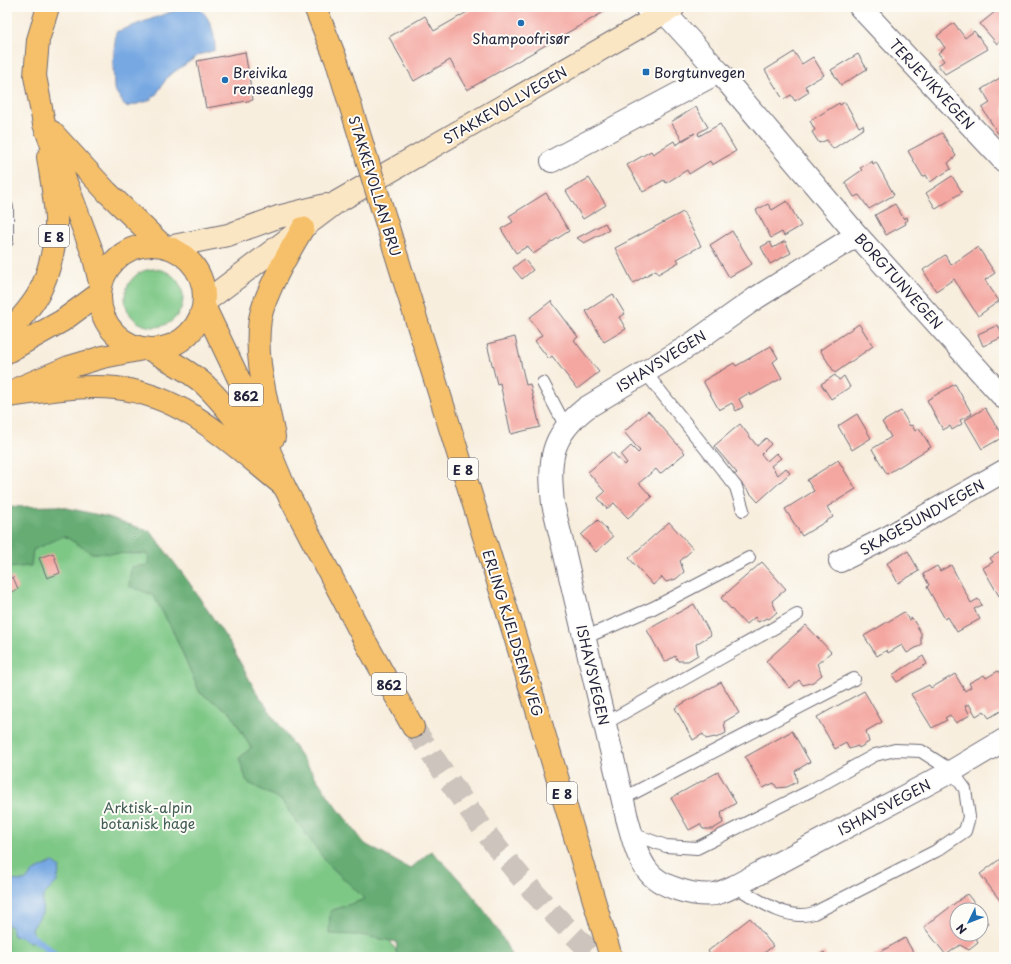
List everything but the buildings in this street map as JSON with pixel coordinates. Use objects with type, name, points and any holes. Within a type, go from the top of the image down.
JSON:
[{"type":"main road","name":"E 8","points":[[7,334],[32,304],[39,293],[45,279],[52,251],[56,219],[44,124],[35,76],[38,40],[48,7]]},
{"type":"main road","name":"STAKKEVOLLAN BRU","points":[[315,7],[337,62],[413,309]]},
{"type":"main road","name":"E 8","points":[[44,124],[93,254],[101,290],[103,314],[114,333],[122,340],[146,349]]},
{"type":"main road","points":[[7,394],[69,367],[103,357],[146,349],[162,349],[174,345],[185,338],[194,329],[200,318],[204,304],[204,287],[198,272],[186,257],[165,246],[107,192],[44,124]]},
{"type":"main road","points":[[284,486],[258,354],[260,319],[283,262],[302,228]]},
{"type":"main road","points":[[7,352],[62,321],[101,290],[110,266],[119,257],[139,246],[165,246]]},
{"type":"main road","name":"862","points":[[204,304],[245,392],[284,486],[369,648],[413,727]]},
{"type":"main road","name":"ERLING KJELDSENS VEG","points":[[413,309],[510,622],[611,957]]},
{"type":"main road","name":"862","points":[[146,349],[178,365],[204,384],[239,424],[284,486]]},
{"type":"main road","points":[[7,394],[89,388],[116,388],[167,401],[190,412],[209,425],[284,486]]},
{"type":"street","name":"TERJEVIKVEGEN","points":[[860,7],[1004,161]]},
{"type":"street","name":"BORGTUNVEGEN","points":[[657,12],[718,72],[858,235],[1004,398]]},
{"type":"street","name":"STAKKEVOLLVEGEN","points":[[204,304],[337,202],[657,12]]},
{"type":"street","points":[[552,161],[718,72]]},
{"type":"street","name":"STAKKEVOLLVEGEN","points":[[165,246],[228,235],[278,218],[337,202]]},
{"type":"street","name":"ISHAVSVEGEN","points":[[858,235],[756,298],[690,345],[586,408],[574,417],[566,427],[553,454],[550,471],[553,504],[604,724],[632,834],[640,858],[648,871],[663,883],[680,890],[697,894],[715,894],[735,886],[952,771],[1004,740]]},
{"type":"street","name":"SKAGESUNDVEGEN","points":[[840,561],[890,536],[1004,471]]},
{"type":"lane","points":[[7,207],[7,242]]},
{"type":"lane","points":[[645,372],[736,487],[743,510]]},
{"type":"lane","points":[[543,383],[566,427]]},
{"type":"lane","points":[[584,638],[653,608],[750,558]]},
{"type":"lane","points":[[604,724],[796,615]]},
{"type":"lane","points":[[622,799],[854,679]]},
{"type":"lane","points":[[632,834],[666,846],[697,848],[810,791],[875,755],[895,750],[921,751],[952,771],[964,789],[968,818],[965,831],[936,851],[814,913],[804,916],[786,913],[756,899],[735,886]]},
{"type":"green space","points":[[148,269],[160,269],[175,277],[183,292],[183,304],[175,319],[160,327],[148,327],[133,319],[125,304],[125,292],[133,277]]},
{"type":"green space","points":[[58,506],[108,517],[151,532],[188,581],[229,642],[255,690],[332,801],[365,844],[410,869],[431,851],[465,886],[476,900],[497,929],[512,957],[396,957],[397,942],[360,935],[329,934],[330,911],[365,899],[327,863],[281,800],[247,782],[239,758],[251,748],[230,712],[200,693],[172,629],[153,595],[129,586],[131,567],[149,565],[148,554],[92,553],[64,536],[33,550],[31,566],[7,568],[7,507]]},
{"type":"green space","name":"Arktisk-alpin botanisk hage","points":[[7,522],[144,540],[400,957],[7,957]]},
{"type":"water","points":[[199,8],[207,17],[212,27],[215,50],[199,55],[168,76],[155,96],[148,101],[126,107],[114,89],[113,62],[116,32],[176,10]]},
{"type":"water","points":[[53,862],[60,868],[57,882],[43,896],[42,913],[32,929],[36,941],[29,942],[21,937],[14,936],[11,927],[7,924],[7,880],[25,881],[34,871]]},
{"type":"waterway","points":[[30,935],[57,957]]},
{"type":"tunnel","points":[[413,727],[501,853],[540,900],[597,957]]},
{"type":"place","name":"Shampoofrisør","points":[[521,23]]},
{"type":"place","name":"Borgtunvegen","points":[[646,72]]},
{"type":"place","name":"Breivika renseanlegg","points":[[225,80]]}]
